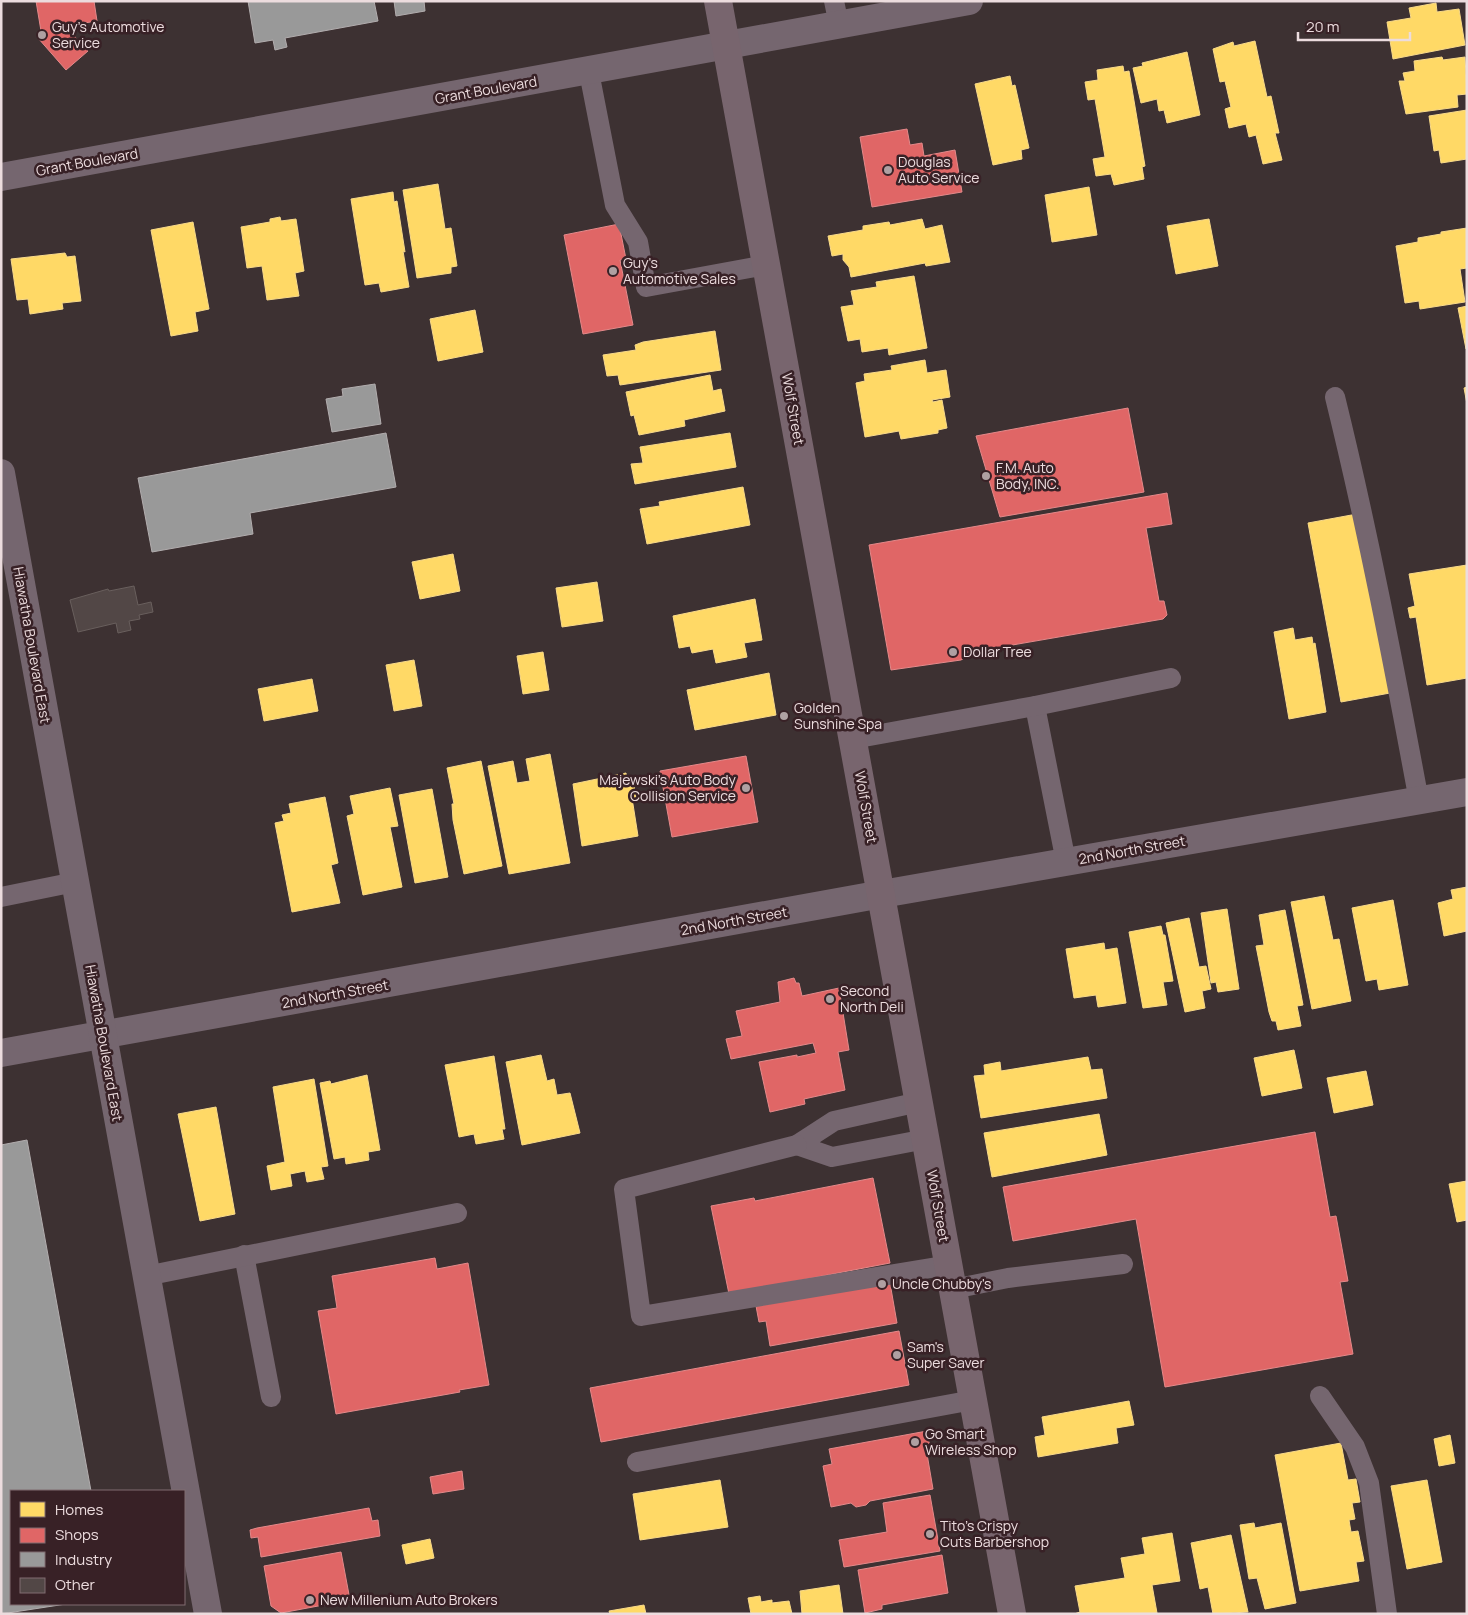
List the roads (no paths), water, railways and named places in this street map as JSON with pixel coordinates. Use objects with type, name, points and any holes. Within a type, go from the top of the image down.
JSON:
[{"type":"main road","name":"Wolf Street","points":[[718,1],[1012,1614]]},
{"type":"street","name":"Grant Boulevard","points":[[1,177],[726,47],[837,13],[970,1]]},
{"type":"street","name":"Hiawatha Boulevard East","points":[[1,473],[208,1614]]},
{"type":"street","name":"2nd North Street","points":[[1,1053],[882,894],[1467,792]]},
{"type":"lane","points":[[589,72],[615,205],[638,242],[646,287],[766,265]]},
{"type":"lane","points":[[1335,397],[1388,630],[1419,801]]},
{"type":"lane","points":[[853,739],[1036,706],[1171,678]]},
{"type":"lane","points":[[1036,706],[1066,862]]},
{"type":"lane","points":[[1,897],[75,882]]},
{"type":"lane","points":[[919,1102],[834,1121],[797,1145],[624,1189],[641,1316],[951,1277],[1008,1278],[1123,1264]]},
{"type":"lane","points":[[797,1145],[832,1157],[926,1139]]},
{"type":"lane","points":[[146,1276],[457,1213]]},
{"type":"lane","points":[[244,1255],[270,1397]]},
{"type":"lane","points":[[1320,1396],[1355,1447],[1369,1484],[1387,1614]]},
{"type":"lane","points":[[636,1462],[973,1400]]},
{"type":"place","name":"Guy's Automotive Service","points":[[42,35]]},
{"type":"place","name":"Douglas Auto Service","points":[[888,170]]},
{"type":"place","name":"Guy's Automotive Sales","points":[[613,271]]},
{"type":"place","name":"F.M. Auto Body, INC.","points":[[986,476]]},
{"type":"place","name":"Dollar Tree","points":[[953,652]]},
{"type":"place","name":"Golden Sunshine Spa","points":[[784,716]]},
{"type":"place","name":"Majewski's Auto Body Collision Service","points":[[746,788]]},
{"type":"place","name":"Second North Deli","points":[[830,999]]},
{"type":"place","name":"Uncle Chubby's","points":[[882,1284]]},
{"type":"place","name":"Sam's Super Saver","points":[[897,1355]]},
{"type":"place","name":"Go Smart Wireless Shop","points":[[915,1442]]},
{"type":"place","name":"Tito's Crispy Cuts Barbershop","points":[[930,1534]]},
{"type":"place","name":"New Millenium Auto Brokers","points":[[310,1600]]}]
